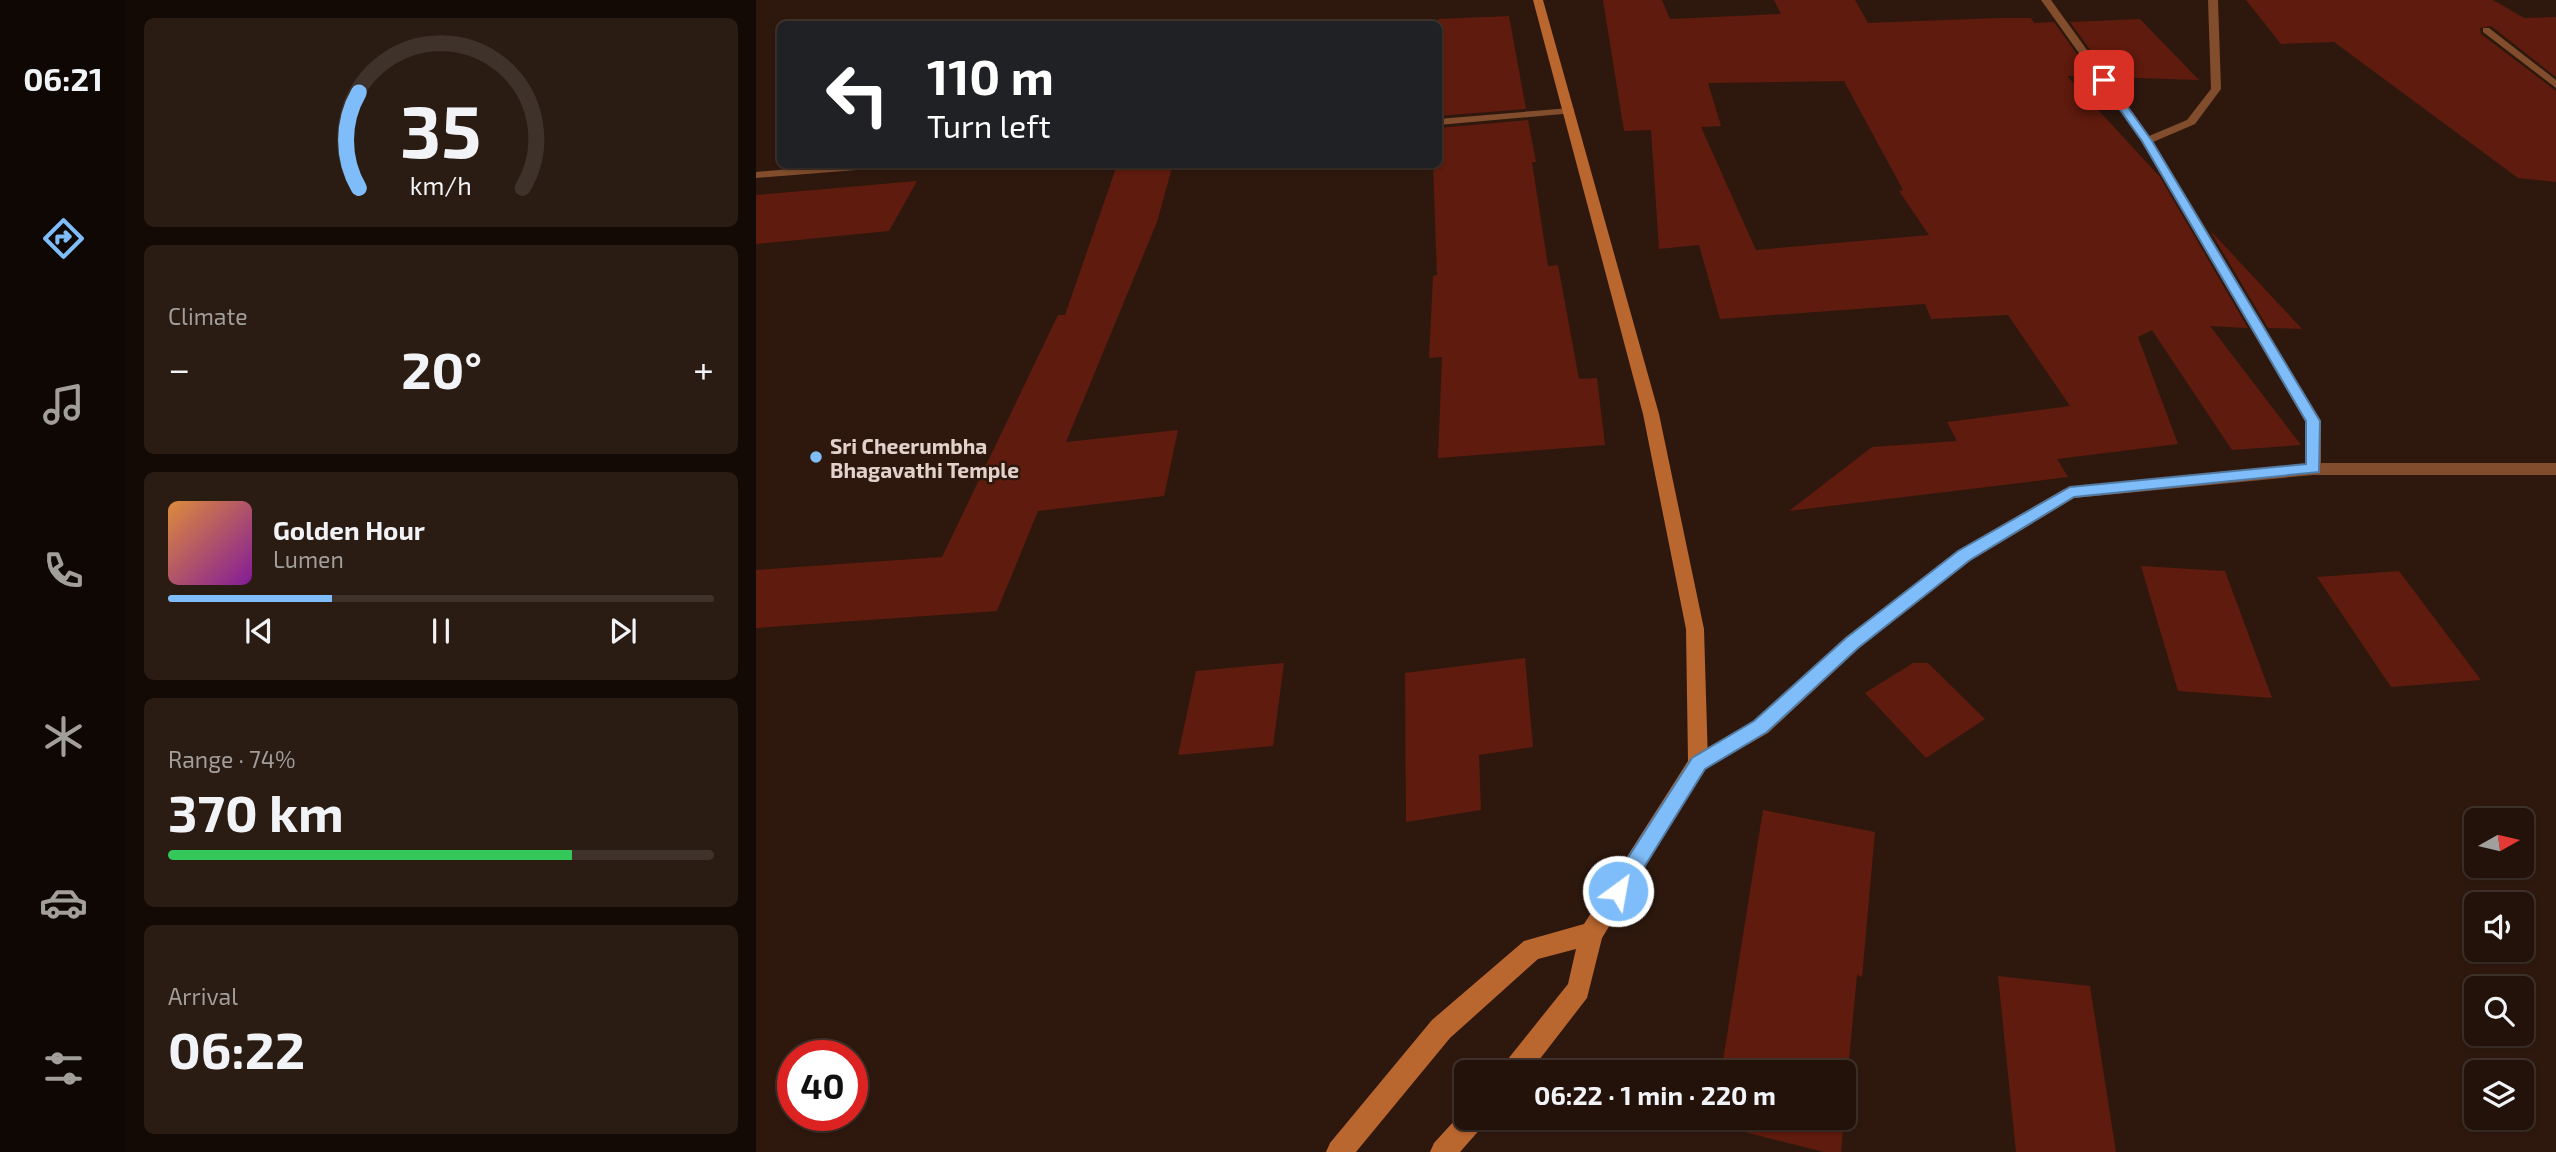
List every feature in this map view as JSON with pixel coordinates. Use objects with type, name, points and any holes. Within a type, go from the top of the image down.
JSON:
[{"type":"street","points":[[1538,0],[1651,414],[1693,615],[1698,763]]},
{"type":"street","points":[[2046,0],[2147,141],[2313,421],[2314,468]]},
{"type":"street","points":[[2147,141],[2191,122],[2216,89],[2213,0]]},
{"type":"street","points":[[2486,30],[2556,85]]},
{"type":"street","points":[[1442,122],[1570,111]]},
{"type":"street","points":[[756,176],[849,168]]},
{"type":"street","points":[[1523,1060],[1579,990],[1591,934],[1698,763],[1760,727],[1852,643],[1964,556],[2070,492],[2314,468],[2556,469]]},
{"type":"street","points":[[1339,1152],[1441,1029],[1532,949],[1591,934]]},
{"type":"street","points":[[1443,1152],[1462,1130]]},
{"type":"building","points":[[1603,0],[1662,0],[1670,19],[1781,14],[1774,0],[1855,0],[1868,23],[1998,18],[2031,18],[2034,23],[2054,22],[2093,77],[2067,76],[2160,177],[2248,328],[2210,326],[2301,445],[2232,450],[2152,330],[2138,337],[2178,444],[2057,459],[2068,477],[1789,511],[1872,447],[1957,441],[1947,422],[2070,406],[2008,315],[1931,319],[1925,304],[1720,319],[1699,245],[1659,249],[1651,130],[1624,131]],"holes":[[[1844,81],[1903,190],[1899,191],[1929,235],[1756,250],[1701,127],[1721,126],[1708,83]]]},
{"type":"building","points":[[2246,0],[2493,0],[2524,18],[2556,17],[2556,77],[2491,26],[2480,28],[2481,34],[2556,91],[2556,182],[2518,178],[2334,42],[2281,44]]},
{"type":"building","points":[[1509,16],[1526,109],[1442,116],[1442,21],[1438,19]]},
{"type":"building","points":[[2140,19],[2199,80],[2110,77],[2070,22]]},
{"type":"building","points":[[1528,120],[1536,162],[1532,162],[1548,266],[1558,265],[1579,379],[1597,378],[1605,445],[1438,458],[1442,357],[1429,358],[1433,276],[1437,275],[1433,168],[1442,168],[1442,128]]},
{"type":"building","points":[[1116,168],[1172,168],[1157,222],[1066,442],[1178,430],[1164,496],[1038,511],[997,611],[756,628],[756,570],[942,557],[1058,315],[1065,315]]},
{"type":"building","points":[[917,181],[889,231],[756,244],[756,195]]},
{"type":"building","points":[[2209,229],[2302,329],[2268,328]]},
{"type":"building","points":[[2141,566],[2225,571],[2272,698],[2178,691]]},
{"type":"building","points":[[2399,571],[2481,680],[2391,687],[2317,577]]},
{"type":"building","points":[[1525,658],[1533,747],[1479,755],[1481,810],[1406,822],[1405,673]]},
{"type":"building","points":[[1284,663],[1273,746],[1178,755],[1196,671]]},
{"type":"building","points":[[1913,663],[1928,663],[1985,719],[1926,758],[1865,693]]},
{"type":"building","points":[[1763,810],[1875,832],[1862,977],[1857,975],[1849,1060],[1723,1060]]},
{"type":"building","points":[[1998,976],[2090,986],[2116,1152],[2016,1152]]},
{"type":"building","points":[[1737,1130],[1843,1130],[1841,1152],[1824,1152]]},
{"type":"place","name":"Sri Cheerumbha Bhagavathi Temple","points":[[816,457]]},
{"type":"route","points":[[1618,891],[1698,763],[1760,727],[1852,643],[1964,556],[2070,492],[2314,468],[2313,421],[2147,141],[2104,80]]}]
